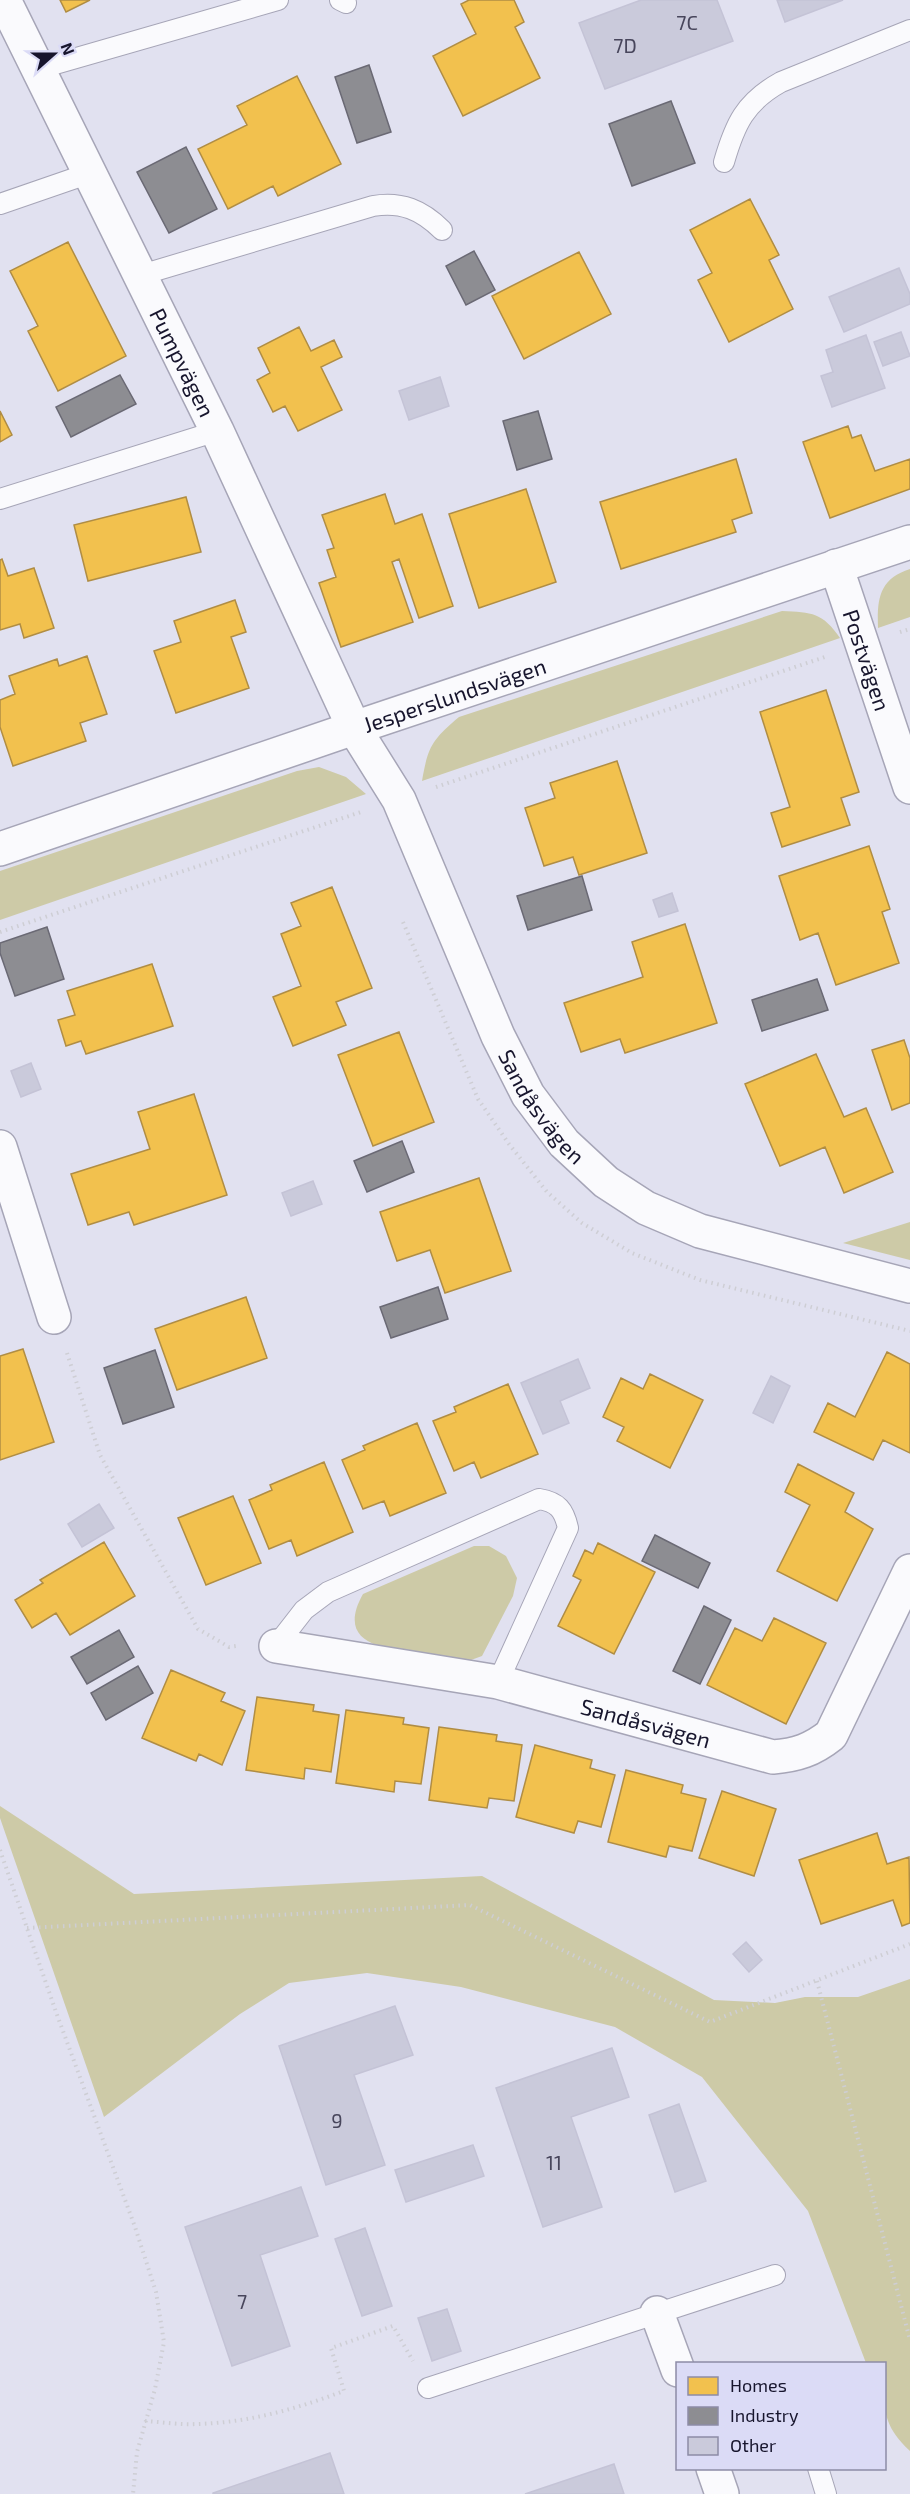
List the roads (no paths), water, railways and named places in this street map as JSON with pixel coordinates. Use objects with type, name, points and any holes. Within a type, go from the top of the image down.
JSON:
[{"type":"street","name":"Pumpvägen","points":[[4,0],[217,431],[354,728]]},
{"type":"street","name":"Jesperslundsvägen","points":[[0,849],[910,542]]},
{"type":"street","name":"Postvägen","points":[[836,566],[910,787]]},
{"type":"street","name":"Sandåsvägen","points":[[354,728],[399,800],[498,1036],[528,1095],[564,1143],[606,1182],[646,1208],[700,1231],[910,1286]]},
{"type":"street","points":[[0,1148],[54,1317]]},
{"type":"street","name":"Sandåsvägen","points":[[276,1646],[498,1683],[773,1757],[794,1755],[814,1748],[831,1735],[910,1571]]},
{"type":"street","points":[[657,2313],[676,2365]]},
{"type":"street","points":[[713,2470],[722,2494]]},
{"type":"lane","points":[[38,69],[279,0]]},
{"type":"lane","points":[[724,162],[739,120],[748,106],[763,92],[780,82],[910,30]]},
{"type":"lane","points":[[0,204],[90,173]]},
{"type":"lane","points":[[141,275],[373,206],[390,203],[414,209],[429,216],[442,230]]},
{"type":"lane","points":[[0,499],[217,431]]},
{"type":"lane","points":[[276,1646],[304,1610],[328,1592],[539,1499],[553,1501],[565,1513],[568,1528],[498,1683]]},
{"type":"lane","points":[[428,2388],[775,2275]]},
{"type":"lane","points":[[818,2470],[826,2494]]}]
